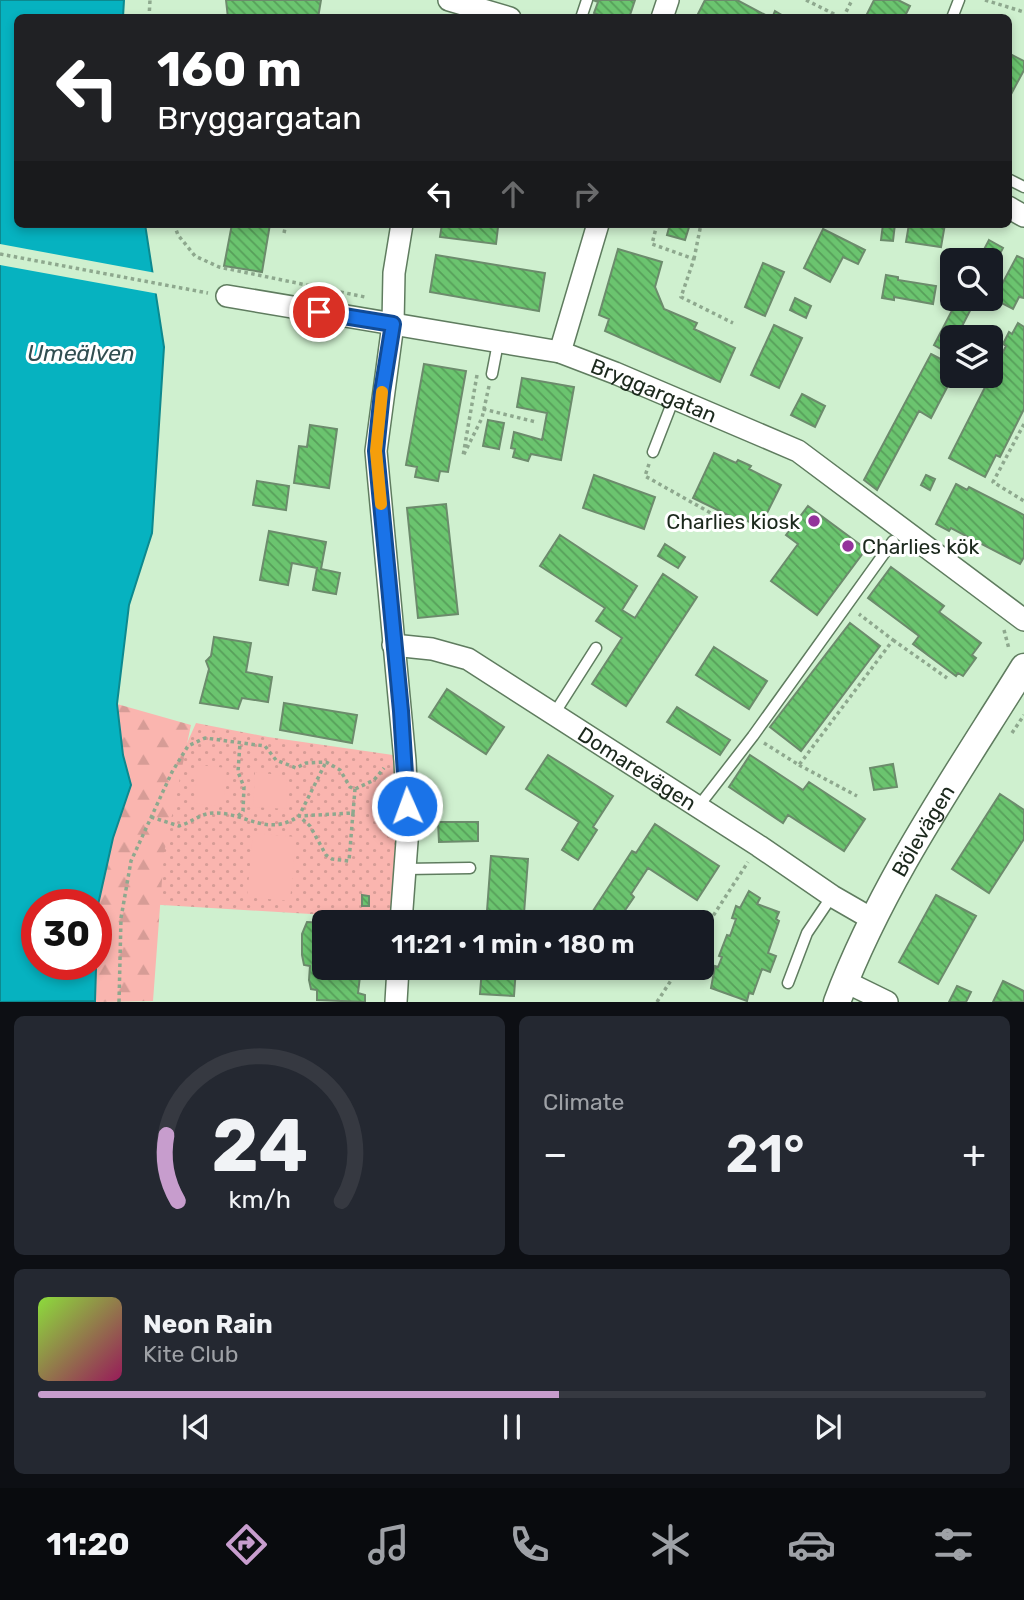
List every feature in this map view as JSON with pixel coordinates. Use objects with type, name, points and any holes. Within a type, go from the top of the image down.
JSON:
[{"type":"street","points":[[447,0],[496,14]]},
{"type":"street","points":[[401,228],[394,273],[393,324],[376,451],[405,761],[408,828],[402,910]]},
{"type":"street","points":[[560,352],[597,228]]},
{"type":"street","name":"Bryggargatan","points":[[227,296],[560,352],[674,398],[798,451],[1024,620]]},
{"type":"street","name":"Domarevägen","points":[[393,645],[432,649],[468,659],[832,896],[872,919]]},
{"type":"street","name":"Bölevägen","points":[[841,991],[872,919],[896,874],[1020,661]]},
{"type":"street","points":[[396,1002],[397,980]]},
{"type":"street","points":[[841,991],[887,1002]]},
{"type":"lane","points":[[492,374],[499,343]]},
{"type":"lane","points":[[653,452],[674,398]]},
{"type":"lane","points":[[698,807],[753,736],[893,541]]},
{"type":"lane","points":[[554,714],[596,648]]},
{"type":"lane","points":[[405,869],[470,868]]},
{"type":"lane","points":[[788,983],[807,933],[832,896]]},
{"type":"path","points":[[806,0],[835,14]]},
{"type":"path","points":[[985,0],[1024,12]]},
{"type":"path","points":[[175,228],[195,256],[207,262],[219,267],[364,296],[393,324]]},
{"type":"path","points":[[284,233],[285,228]]},
{"type":"path","points":[[655,228],[652,244],[694,259]]},
{"type":"path","points":[[700,228],[694,259],[681,297],[733,323]]},
{"type":"path","points":[[0,254],[227,296]]},
{"type":"path","points":[[477,371],[463,456],[482,418],[492,374]]},
{"type":"path","points":[[484,410],[536,422]]},
{"type":"path","points":[[1024,424],[993,482],[1024,501]]},
{"type":"path","points":[[653,452],[645,476],[725,521]]},
{"type":"path","points":[[846,605],[947,678]]},
{"type":"path","points":[[998,622],[1003,628],[1008,649],[1020,661]]},
{"type":"path","points":[[799,765],[893,640]]},
{"type":"path","points":[[753,736],[856,796]]},
{"type":"path","points":[[119,1002],[121,918],[131,861],[172,772],[188,746],[205,738],[265,746],[276,760],[296,768],[306,763],[326,762],[340,770],[350,787],[355,789]]},
{"type":"path","points":[[238,816],[243,811],[244,787],[238,772],[240,743]]},
{"type":"path","points":[[299,816],[326,762]]},
{"type":"path","points":[[355,789],[374,780],[383,768],[391,765]]},
{"type":"path","points":[[299,816],[310,826],[326,855],[332,859],[349,861],[355,789]]},
{"type":"path","points":[[151,817],[179,826],[211,813],[275,825],[299,816],[354,813]]},
{"type":"path","points":[[714,915],[759,846]]},
{"type":"path","points":[[657,1002],[671,980]]},
{"type":"green space","points":[[117,704],[191,725],[164,853],[153,1001],[95,1002],[96,980],[112,980],[112,889],[102,889],[113,838],[131,785],[123,755]]},
{"type":"green space","points":[[196,723],[268,737],[393,755],[397,835],[393,910],[312,910],[312,914],[129,903],[145,837]]},
{"type":"green space","points":[[198,765],[227,768],[223,807],[194,803]]},
{"type":"green space","points":[[255,772],[286,776],[287,809],[253,807]]},
{"type":"green space","points":[[253,833],[296,837],[290,901],[247,897]]},
{"type":"water","name":"Umeälven","points":[[0,0],[124,0],[123,14],[14,14],[14,228],[146,228],[164,347],[152,533],[129,605],[117,704],[123,755],[131,785],[113,838],[102,889],[21,889],[21,980],[96,980],[95,1001],[0,1002]]},
{"type":"pier","points":[[0,244],[156,273],[159,294],[0,265]]},
{"type":"building","points":[[226,0],[321,0],[319,14],[228,14]]},
{"type":"building","points":[[593,0],[635,0],[630,14],[596,14],[594,13],[598,2]]},
{"type":"building","points":[[705,0],[737,0],[763,14],[698,14]]},
{"type":"building","points":[[874,0],[898,0],[910,6],[906,14],[867,14]]},
{"type":"building","points":[[1012,55],[1024,61],[1024,70],[1012,92]]},
{"type":"building","points":[[231,228],[269,228],[262,272],[224,266]]},
{"type":"building","points":[[441,228],[498,228],[496,244],[440,237]]},
{"type":"building","points":[[669,228],[689,228],[685,240],[667,235]]},
{"type":"building","points":[[882,228],[895,228],[893,241],[881,240]]},
{"type":"building","points":[[908,228],[944,228],[941,247],[906,242]]},
{"type":"building","points":[[823,229],[865,250],[858,264],[843,257],[830,282],[804,268]]},
{"type":"building","points":[[989,240],[1003,248],[985,248]]},
{"type":"building","points":[[618,249],[662,262],[655,287],[664,309],[697,323],[694,329],[735,348],[720,382],[605,331],[609,319],[599,315]]},
{"type":"building","points":[[436,255],[545,273],[539,311],[430,292]]},
{"type":"building","points":[[1017,256],[1024,259],[1024,298],[1019,297],[1013,309],[1003,304],[1003,282]]},
{"type":"building","points":[[763,263],[784,272],[765,316],[745,307]]},
{"type":"building","points":[[886,275],[898,277],[898,280],[936,286],[933,304],[894,297],[894,300],[882,298]]},
{"type":"building","points":[[795,298],[811,306],[806,318],[790,310]]},
{"type":"building","points":[[952,311],[970,311],[963,325],[944,325]]},
{"type":"building","points":[[1018,323],[1024,327],[1024,409],[1000,457],[996,455],[985,477],[949,458],[985,388],[1003,388],[1003,352],[1006,346],[1003,344],[1009,332],[1012,334]]},
{"type":"building","points":[[774,325],[802,338],[779,388],[751,375]]},
{"type":"building","points":[[940,334],[940,348],[934,345]]},
{"type":"building","points":[[931,354],[940,359],[940,388],[947,388],[931,418],[919,411],[877,490],[864,480]]},
{"type":"building","points":[[424,364],[466,371],[448,472],[440,471],[438,481],[415,477],[417,467],[406,465]]},
{"type":"building","points":[[522,378],[574,387],[561,460],[531,454],[528,461],[513,457],[515,449],[511,448],[514,432],[542,440],[547,413],[517,407]]},
{"type":"building","points":[[802,394],[825,406],[815,427],[791,415]]},
{"type":"building","points":[[488,420],[504,423],[499,449],[483,446]]},
{"type":"building","points":[[310,425],[337,429],[329,488],[294,483],[299,446],[307,447]]},
{"type":"building","points":[[714,453],[736,463],[738,460],[751,466],[749,469],[781,485],[760,527],[737,516],[736,519],[693,498]]},
{"type":"building","points":[[594,475],[655,497],[644,529],[583,508]]},
{"type":"building","points":[[926,475],[935,479],[930,490],[921,485]]},
{"type":"building","points":[[257,481],[289,486],[286,510],[253,505]]},
{"type":"building","points":[[956,484],[967,490],[969,487],[1024,515],[1024,557],[1020,564],[951,528],[949,531],[936,524]]},
{"type":"building","points":[[446,504],[458,614],[418,618],[407,508]]},
{"type":"building","points":[[808,506],[866,549],[817,615],[771,581],[798,544],[786,535]]},
{"type":"building","points":[[269,531],[326,542],[321,569],[340,573],[336,594],[313,590],[317,568],[292,563],[288,585],[260,580]]},
{"type":"building","points":[[560,535],[637,586],[622,610],[635,618],[663,574],[697,597],[626,706],[592,684],[622,638],[596,621],[605,608],[540,566]]},
{"type":"building","points":[[665,544],[685,557],[678,568],[658,556]]},
{"type":"building","points":[[891,567],[944,606],[939,612],[981,643],[972,655],[976,658],[963,676],[958,673],[956,676],[913,644],[919,636],[868,598]]},
{"type":"building","points":[[850,623],[880,646],[801,751],[770,727]]},
{"type":"building","points":[[214,637],[251,643],[246,672],[272,677],[268,702],[242,698],[238,709],[200,703],[209,669],[206,661],[211,656]]},
{"type":"building","points":[[714,647],[767,681],[749,709],[696,675]]},
{"type":"building","points":[[447,689],[504,727],[486,754],[429,717]]},
{"type":"building","points":[[284,703],[357,715],[352,743],[280,730]]},
{"type":"building","points":[[677,707],[730,740],[720,755],[667,722]]},
{"type":"building","points":[[548,755],[613,796],[593,827],[597,830],[578,860],[562,850],[579,822],[526,789]]},
{"type":"building","points":[[750,755],[803,790],[809,782],[865,819],[844,851],[788,815],[783,823],[729,787]]},
{"type":"building","points":[[893,764],[897,787],[874,790],[870,768]]},
{"type":"building","points":[[1000,794],[1024,810],[1024,839],[989,893],[952,869]]},
{"type":"building","points":[[438,822],[478,822],[478,841],[439,842]]},
{"type":"building","points":[[655,824],[719,866],[697,900],[648,868],[631,894],[634,897],[625,910],[594,910],[632,851],[636,853]]},
{"type":"building","points":[[491,856],[528,859],[524,910],[487,910]]},
{"type":"building","points":[[749,891],[760,898],[757,904],[779,912],[776,919],[779,921],[768,953],[776,956],[770,972],[762,969],[753,994],[749,993],[747,1001],[711,988],[715,966],[718,967],[722,957],[719,956],[736,919],[732,918],[736,906],[740,908]]},
{"type":"building","points":[[362,895],[369,896],[369,906],[362,906]]},
{"type":"building","points":[[936,895],[976,916],[938,984],[899,962]]},
{"type":"building","points":[[307,922],[312,922],[312,980],[360,980],[358,993],[365,995],[365,1002],[317,1000],[317,990],[311,989],[309,980],[310,966],[304,965],[302,934]]},
{"type":"building","points":[[481,980],[515,980],[514,996],[480,994]]},
{"type":"building","points":[[1003,981],[1024,991],[1024,1002],[993,1002]]},
{"type":"building","points":[[957,986],[971,992],[966,1002],[949,1002]]},
{"type":"slow traffic","points":[[381,504],[376,451],[382,392]]},
{"type":"place","name":"Charlies kiosk","points":[[814,521]]},
{"type":"place","name":"Charlies kök","points":[[848,546]]},
{"type":"route","points":[[319,312],[393,324],[376,451],[401,711],[407,806]]}]
